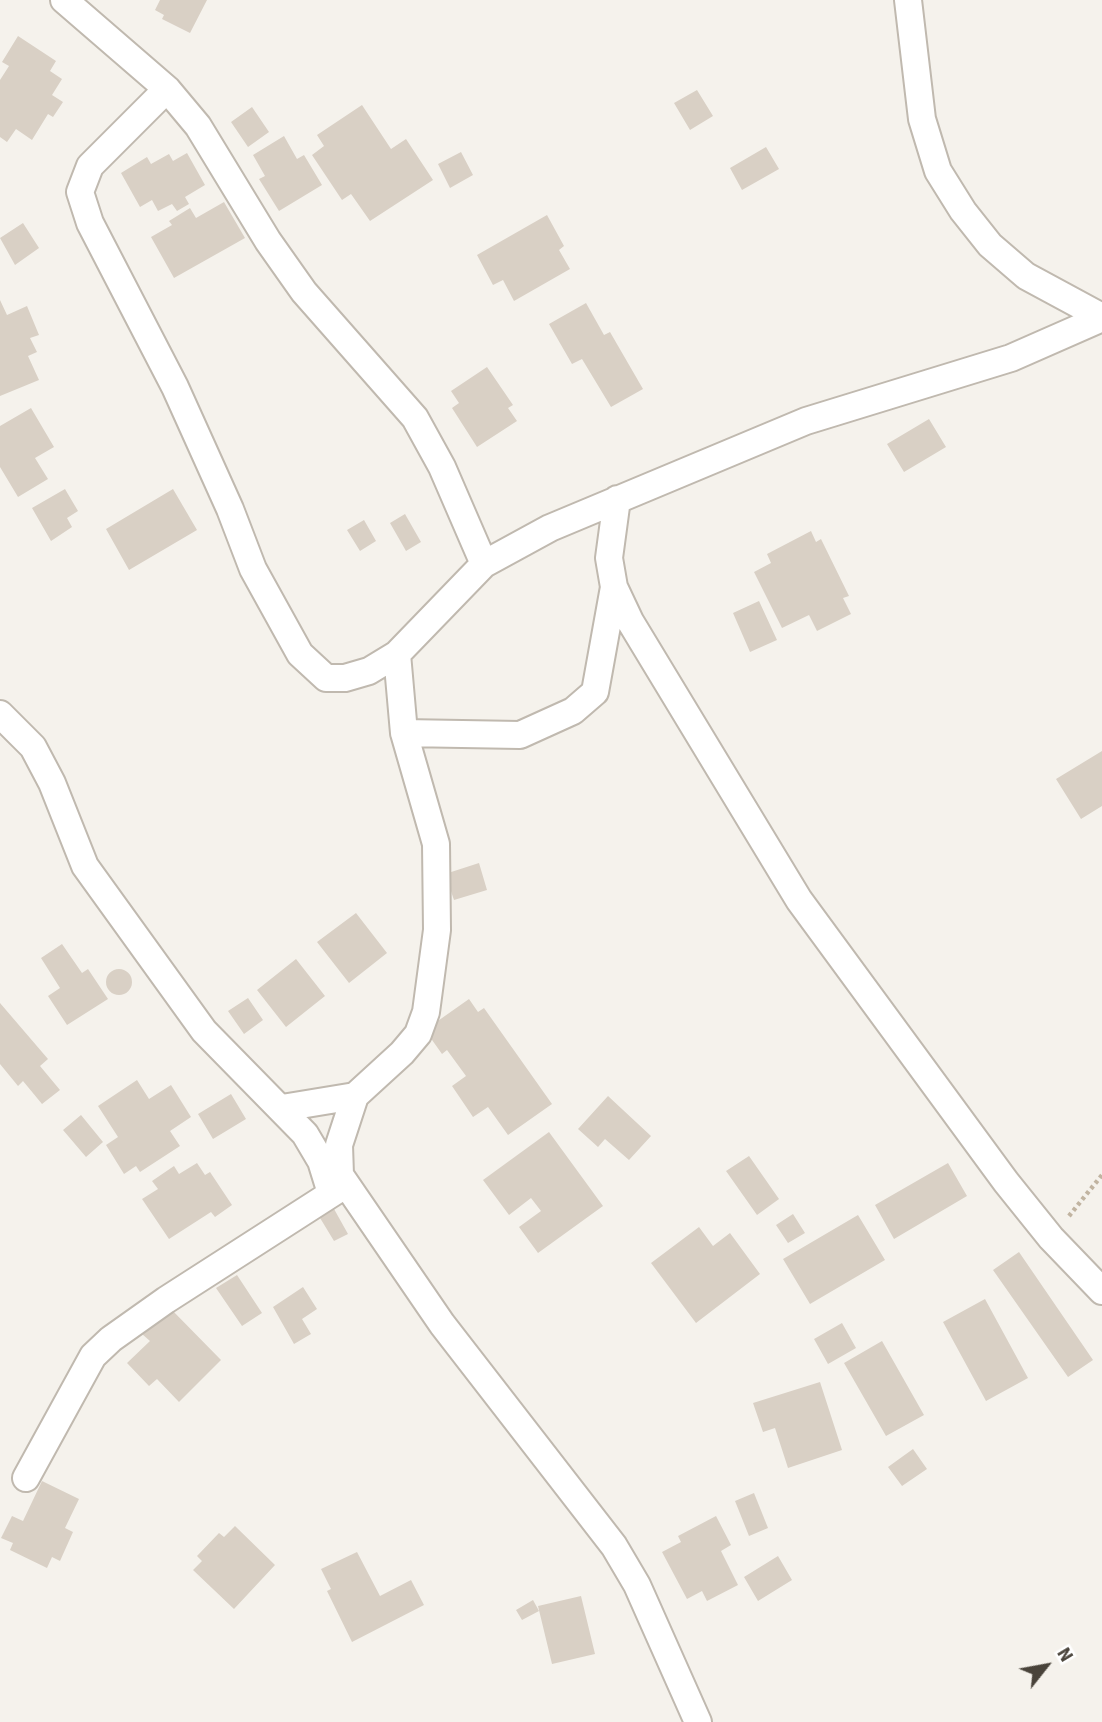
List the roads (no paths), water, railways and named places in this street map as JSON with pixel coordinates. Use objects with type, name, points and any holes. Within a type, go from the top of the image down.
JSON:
[{"type":"street","points":[[64,0],[167,89],[198,126],[268,241],[304,292],[415,418],[442,467],[484,564]]},
{"type":"street","points":[[908,0],[922,119],[938,171],[963,211],[999,253],[1026,276],[1102,318]]},
{"type":"street","points":[[167,89],[90,166],[80,192],[90,223],[175,387],[230,509],[253,569],[299,654],[326,678],[345,678],[369,671],[397,654],[484,564],[550,527],[806,421],[1011,358],[1102,318]]},
{"type":"street","points":[[617,499],[609,558],[614,587],[630,621],[799,900],[1051,1238],[1093,1285],[1102,1291]]},
{"type":"street","points":[[404,733],[520,735],[573,711],[595,692],[614,587]]},
{"type":"street","points":[[338,1191],[339,1145],[355,1096],[402,1053],[418,1034],[426,1012],[437,930],[436,844],[404,733],[397,654]]},
{"type":"street","points":[[0,714],[9,720],[33,747],[52,783],[85,866],[161,975],[204,1031],[305,1134],[338,1191],[614,1546],[636,1585],[698,1722]]},
{"type":"street","points":[[282,1108],[355,1096]]},
{"type":"street","points":[[26,1478],[93,1356],[166,1300],[338,1191]]}]
